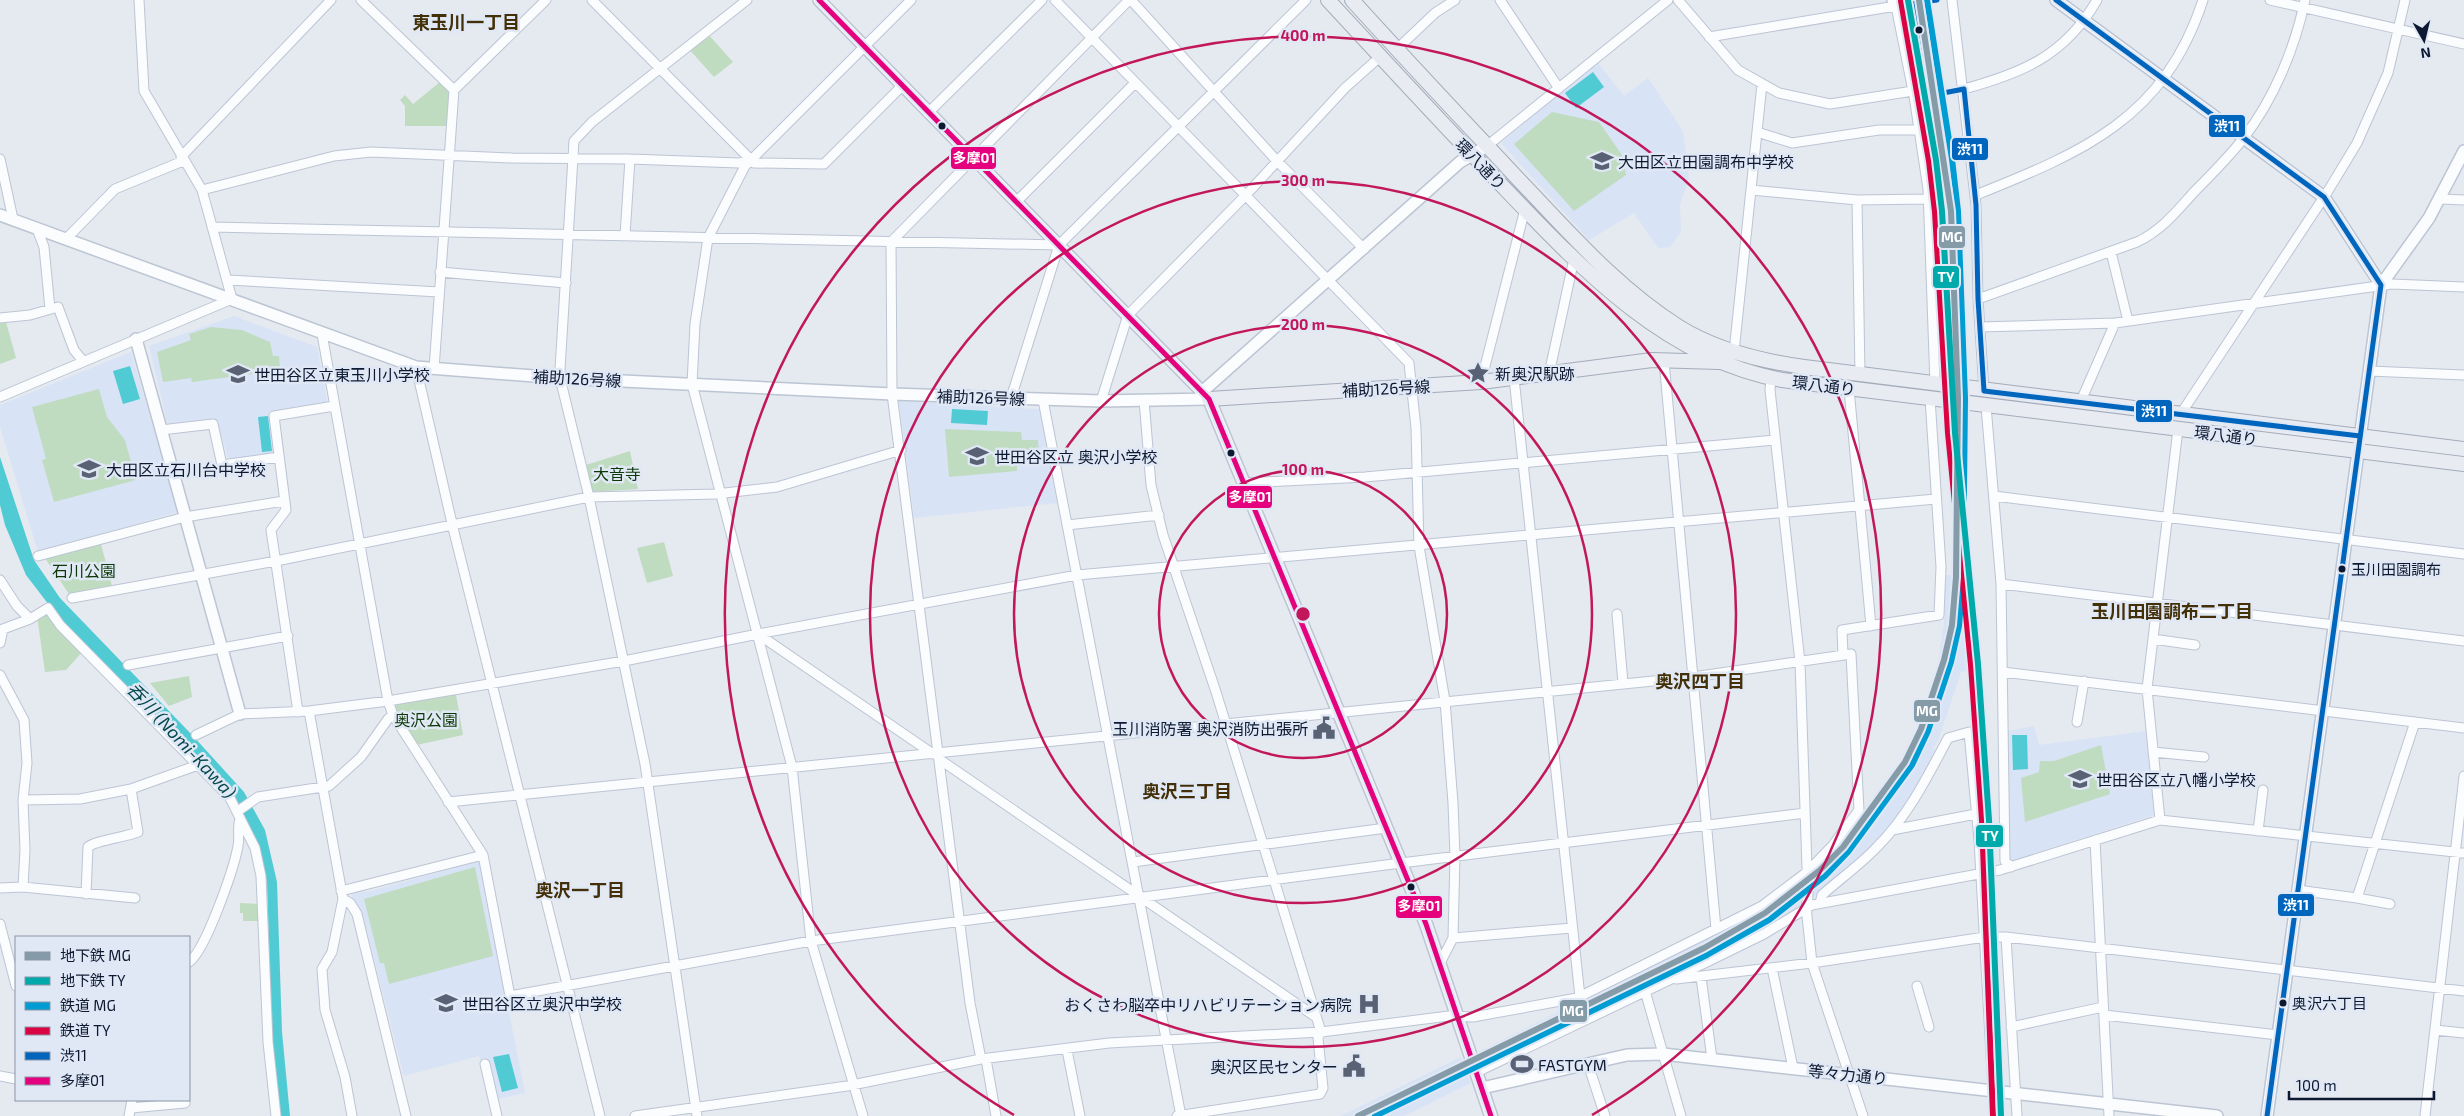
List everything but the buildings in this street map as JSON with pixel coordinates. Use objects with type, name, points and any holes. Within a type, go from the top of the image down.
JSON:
[{"type":"main road","name":"環八通り","points":[[1328,0],[1471,154],[1574,259],[1618,300],[1678,340],[1722,362],[1771,378],[1849,389],[2464,464]]},
{"type":"main road","name":"環八通り","points":[[1352,0],[1396,50],[1618,282],[1679,327],[1734,352],[1790,365],[1940,385],[2464,449]]},
{"type":"main road","name":"補助126号線","points":[[1206,395],[1481,382],[1652,360],[1722,362]]},
{"type":"main road","points":[[1206,395],[1400,863],[1439,965],[1491,1116]]},
{"type":"street","points":[[0,397],[232,299],[202,190],[182,159],[144,91],[139,0]]},
{"type":"street","points":[[66,239],[115,189],[182,159],[331,0]]},
{"type":"street","points":[[361,0],[454,90]]},
{"type":"street","points":[[434,368],[442,233],[454,90],[546,0]]},
{"type":"street","points":[[592,0],[751,161],[758,164],[824,164],[903,85]]},
{"type":"street","points":[[696,1112],[648,782],[589,497],[560,378],[574,142],[581,132],[747,0]]},
{"type":"street","points":[[819,0],[1206,395],[1364,249],[1471,154],[1487,146],[1668,0]]},
{"type":"street","points":[[863,1116],[811,941],[792,767],[692,384],[695,324],[708,238],[745,166],[910,0]]},
{"type":"street","points":[[928,113],[1042,0]]},
{"type":"street","points":[[1055,0],[1409,363],[1417,472],[1419,546],[1445,701],[1455,856],[1453,938],[1439,965]]},
{"type":"street","points":[[996,1116],[970,1003],[961,921],[937,755],[901,450],[892,394],[891,242],[1130,0],[1213,93],[1364,249]]},
{"type":"street","points":[[1011,398],[1059,245],[1306,0]]},
{"type":"street","points":[[1396,50],[1435,13],[1455,0]]},
{"type":"street","points":[[1500,0],[1558,87]]},
{"type":"street","points":[[1678,0],[1738,70],[1779,93],[1830,104],[1913,91]]},
{"type":"street","points":[[1952,0],[1976,195],[1980,327],[1979,390]]},
{"type":"street","points":[[2056,0],[2324,196],[2381,285]]},
{"type":"street","points":[[1964,89],[2021,71],[2051,53],[2084,20],[2097,0]]},
{"type":"street","points":[[1976,195],[2049,165],[2087,146],[2131,114],[2164,78],[2187,40],[2203,0]]},
{"type":"street","points":[[2270,0],[2304,4],[2399,31],[2464,44]]},
{"type":"street","points":[[2180,414],[2324,196],[2368,122],[2388,73],[2406,0]]},
{"type":"street","points":[[1709,37],[1895,3],[1913,91],[1928,198],[1940,385]]},
{"type":"street","points":[[1978,298],[2111,252],[2147,237],[2164,224],[2244,137],[2276,85],[2292,46],[2304,4]]},
{"type":"street","points":[[1101,401],[1128,315],[1245,196],[1345,88],[1381,56]]},
{"type":"street","points":[[1016,202],[1135,83]]},
{"type":"street","points":[[1734,352],[1762,84]]},
{"type":"street","points":[[1757,132],[1792,143],[1880,130],[1919,130]]},
{"type":"street","points":[[2267,1116],[2304,834],[2381,285],[2417,237],[2441,198],[2464,151]]},
{"type":"street","points":[[202,190],[334,156],[378,152],[512,158],[630,158],[739,163],[751,161]]},
{"type":"street","points":[[626,235],[630,158]]},
{"type":"street","points":[[0,159],[13,219]]},
{"type":"street","points":[[1751,190],[1857,200],[1928,198]]},
{"type":"street","points":[[2441,198],[2464,200]]},
{"type":"street","points":[[1857,200],[1860,374]]},
{"type":"street","points":[[1481,382],[1525,209]]},
{"type":"street","name":"補助126号線","points":[[0,215],[416,367],[560,378],[1044,400],[1144,400],[1206,395]]},
{"type":"street","points":[[212,227],[1059,245]]},
{"type":"street","points":[[37,228],[44,247],[50,309]]},
{"type":"street","points":[[2111,252],[2128,321]]},
{"type":"street","points":[[1549,374],[1574,259]]},
{"type":"street","points":[[440,272],[566,283]]},
{"type":"street","points":[[228,280],[439,292]]},
{"type":"street","points":[[1980,327],[2115,323],[2252,305],[2381,285],[2464,287]]},
{"type":"street","points":[[0,318],[30,314],[58,307],[74,350],[83,361]]},
{"type":"street","points":[[2080,403],[2115,323]]},
{"type":"street","points":[[322,334],[388,700],[393,715],[483,855],[510,996],[811,941],[1400,863],[1805,813]]},
{"type":"street","points":[[136,339],[240,714]]},
{"type":"street","points":[[1664,361],[1716,929]]},
{"type":"street","points":[[416,367],[453,525],[600,1116]]},
{"type":"street","points":[[2369,371],[2464,375]]},
{"type":"street","points":[[1514,378],[1580,997]]},
{"type":"street","points":[[1771,378],[1770,390],[1775,440],[1800,662],[1807,872],[1806,907],[1812,963],[1863,1116]]},
{"type":"street","points":[[1849,389],[1871,626]]},
{"type":"street","points":[[1844,655],[1842,630],[1939,616],[1941,567],[1930,398]]},
{"type":"street","points":[[1044,400],[1140,897],[1180,1116],[1320,1094],[1323,1088],[1318,1038],[1321,1032],[1225,724],[1173,567],[1151,485],[1144,400]]},
{"type":"street","points":[[1980,405],[1994,496],[2000,584],[2005,861],[2011,867]]},
{"type":"street","points":[[298,712],[271,530],[286,510],[274,416],[334,406]]},
{"type":"street","points":[[161,430],[213,424],[222,465],[279,457]]},
{"type":"street","points":[[2160,820],[2147,689],[2178,429]]},
{"type":"street","points":[[1243,483],[1417,472],[1775,440]]},
{"type":"street","points":[[72,598],[276,561],[589,497],[720,493],[777,487],[901,450]]},
{"type":"street","points":[[1994,496],[2464,554]]},
{"type":"street","points":[[196,735],[240,714],[309,711],[493,683],[624,661],[758,634],[1077,575],[1784,514],[1936,499]]},
{"type":"street","points":[[38,556],[185,517],[284,501]]},
{"type":"street","points":[[1067,525],[1159,515]]},
{"type":"street","points":[[0,580],[17,606],[30,619]]},
{"type":"street","points":[[2000,584],[2464,641]]},
{"type":"street","points":[[0,643],[2,629],[30,619],[48,608],[60,625],[230,798],[239,813],[255,848],[262,876],[268,1042],[276,1116]]},
{"type":"street","points":[[1616,614],[1623,683]]},
{"type":"street","points":[[758,634],[937,755],[1316,1018]]},
{"type":"street","points":[[128,665],[288,636]]},
{"type":"street","points":[[2153,639],[2195,645]]},
{"type":"street","points":[[448,802],[792,767],[937,755],[1338,711],[1693,677],[1851,654],[1859,810],[1833,845],[1807,872],[1765,904],[1580,997],[1473,1017],[1449,1016],[1321,1032],[1108,1043],[1067,1050],[983,1059],[854,1085],[696,1112],[634,1116]]},
{"type":"street","points":[[2003,672],[2464,728]]},
{"type":"street","points":[[0,675],[24,720],[28,763],[23,800],[25,850],[23,887]]},
{"type":"street","points":[[2077,722],[2084,681]]},
{"type":"street","points":[[309,711],[342,895],[332,952],[322,970],[326,1010],[345,1077],[352,1116]]},
{"type":"street","points":[[190,960],[207,932],[226,887],[238,845],[239,813],[252,800],[329,786],[362,757],[393,715]]},
{"type":"street","points":[[2357,898],[2415,722]]},
{"type":"street","points":[[1820,903],[1822,895],[1878,847],[1892,830],[1909,807],[1948,738],[1969,732],[1981,873],[1993,1091]]},
{"type":"street","points":[[2153,752],[2204,757]]},
{"type":"street","points":[[23,800],[80,799],[131,788],[198,765]]},
{"type":"street","points":[[2425,1116],[2459,852],[2464,776]]},
{"type":"street","points":[[86,894],[88,847],[92,843],[110,841],[138,832],[131,788]]},
{"type":"street","points":[[2258,831],[2263,790]]},
{"type":"street","points":[[1892,830],[1976,814]]},
{"type":"street","points":[[1477,1072],[1764,934],[1806,907],[2011,867],[2160,820],[2459,852]]},
{"type":"street","points":[[1132,862],[1386,828]]},
{"type":"street","points":[[2095,840],[2109,1110]]},
{"type":"street","points":[[342,895],[483,855]]},
{"type":"street","points":[[0,888],[23,887],[135,898]]},
{"type":"street","points":[[2297,890],[2390,904]]},
{"type":"street","points":[[342,895],[357,914],[406,1116]]},
{"type":"street","points":[[0,924],[15,982]]},
{"type":"street","points":[[1453,938],[1572,928]]},
{"type":"street","points":[[1668,979],[1701,977],[1812,963],[1985,937],[2006,937],[2464,991]]},
{"type":"street","points":[[2006,937],[2017,1116]]},
{"type":"street","points":[[1772,968],[1792,1068]]},
{"type":"street","points":[[1701,977],[1712,1059]]},
{"type":"street","points":[[1917,986],[1929,1027]]},
{"type":"street","points":[[1645,991],[1681,1116]]},
{"type":"street","points":[[2011,1026],[2103,1011],[2278,1035]]},
{"type":"street","points":[[2435,1030],[2464,1033]]},
{"type":"street","points":[[1067,1050],[1080,1116]]},
{"type":"street","name":"等々力通り","points":[[1482,1088],[1626,1055],[1663,1054],[2017,1094],[2109,1110],[2217,1116]]},
{"type":"street","points":[[484,1064],[497,1116]]},
{"type":"street","points":[[1588,1064],[1604,1116]]},
{"type":"street","points":[[0,1076],[15,1079]]},
{"type":"street","points":[[130,1108],[186,1103]]},
{"type":"shaded area","name":"大田区立田園調布中学校","points":[[1598,63],[1624,96],[1648,78],[1683,131],[1689,178],[1680,204],[1681,232],[1670,247],[1658,248],[1634,213],[1589,240],[1501,143],[1559,93]]},
{"type":"shaded area","name":"世田谷区立東玉川小学校","points":[[234,316],[317,347],[327,401],[325,404],[271,413],[275,454],[229,461],[217,421],[211,419],[170,425],[167,421],[149,346]]},
{"type":"shaded area","name":"大田区立石川台中学校","points":[[131,352],[178,512],[38,552],[0,426],[0,405]]},
{"type":"shaded area","name":"世田谷区立 奥沢小学校","points":[[899,401],[1039,409],[1057,503],[914,518]]},
{"type":"shaded area","points":[[1945,575],[1969,576],[1974,670],[1961,672],[1939,738],[1933,749],[1939,753],[1906,805],[1883,835],[1857,862],[1802,906],[1773,926],[1483,1067],[1476,1053],[1761,910],[1859,816],[1901,760],[1917,727],[1939,658],[1944,624]]},
{"type":"shaded area","name":"世田谷区立八幡小学校","points":[[2034,726],[2039,745],[2146,731],[2154,815],[2013,860],[2010,858],[2007,731]]},
{"type":"shaded area","name":"世田谷区立奥沢中学校","points":[[479,861],[525,1093],[497,1099],[489,1060],[481,1062],[479,1056],[404,1076],[363,915],[351,898],[354,891],[367,892]]},
{"type":"shaded area","points":[[1461,1057],[1471,1083],[1404,1116],[1341,1116]]},
{"type":"green space","points":[[707,33],[733,62],[714,77],[688,48]]},
{"type":"green space","points":[[440,82],[450,92],[448,126],[405,126],[405,106],[400,100],[405,95],[413,104]]},
{"type":"green space","points":[[1552,112],[1599,122],[1622,155],[1626,175],[1574,211],[1514,144]]},
{"type":"green space","points":[[0,321],[6,322],[16,358],[0,364]]},
{"type":"green space","points":[[211,327],[242,330],[270,342],[273,356],[279,356],[280,368],[259,373],[192,382],[191,378],[163,382],[157,352],[191,340],[189,334]]},
{"type":"green space","points":[[99,389],[107,417],[125,440],[136,480],[54,502],[42,460],[46,459],[32,407]]},
{"type":"green space","points":[[945,429],[1021,432],[1022,440],[1038,440],[1039,464],[1017,466],[1017,471],[949,477]]},
{"type":"green space","name":"大音寺","points":[[630,451],[638,489],[592,492],[586,465]]},
{"type":"green space","points":[[664,542],[673,576],[647,583],[637,548]]},
{"type":"green space","name":"石川公園","points":[[101,544],[112,586],[69,594],[45,558]]},
{"type":"green space","points":[[48,610],[83,651],[66,670],[45,672],[37,616]]},
{"type":"green space","points":[[189,676],[192,697],[169,706],[150,683]]},
{"type":"green space","name":"奥沢公園","points":[[455,689],[463,735],[412,746],[393,711],[393,704]]},
{"type":"green space","points":[[2101,745],[2110,794],[2025,822],[2021,778],[2039,772],[2040,761],[2054,761]]},
{"type":"green space","points":[[475,867],[493,956],[389,984],[384,963],[380,963],[364,899]]},
{"type":"green space","points":[[240,903],[261,904],[260,921],[243,921],[243,913],[240,913]]},
{"type":"water","points":[[1593,72],[1604,87],[1576,108],[1565,93]]},
{"type":"water","points":[[130,366],[140,399],[123,404],[113,371]]},
{"type":"water","points":[[952,409],[988,411],[987,425],[951,423]]},
{"type":"water","points":[[268,416],[272,451],[262,452],[258,417]]},
{"type":"water","name":"呑川 (Nomi-Kawa)","points":[[0,457],[34,560],[60,598],[194,737],[244,792],[265,830],[277,882],[282,1032],[290,1116],[280,1116],[273,1070],[267,882],[255,839],[235,797],[62,622],[26,575],[5,525],[0,505]]},
{"type":"water","points":[[2012,735],[2027,735],[2028,769],[2013,770]]},
{"type":"water","points":[[509,1054],[518,1088],[502,1092],[493,1057]]},
{"type":"metro line","name":"TY","points":[[1908,0],[1936,160],[1942,211],[1955,433],[1978,664],[1989,820],[2001,1116]]},
{"type":"metro line","name":"MG","points":[[1358,1116],[1704,948],[1765,913],[1820,870],[1843,847],[1905,762],[1921,729],[1944,660],[1952,625],[1956,577],[1958,398],[1951,211],[1919,0]]},
{"type":"rail line","name":"MG","points":[[1375,1116],[1707,955],[1769,920],[1825,876],[1848,852],[1912,765],[1928,731],[1951,662],[1959,626],[1963,577],[1965,398],[1958,211],[1952,159],[1927,0]]},
{"type":"rail line","name":"TY","points":[[1901,1],[1929,161],[1935,212],[1948,433],[1971,665],[1982,820],[1993,1116]]},
{"type":"transit line","name":"多摩01","points":[[819,0],[1209,399],[1426,924],[1491,1116]]},
{"type":"transit line","name":"渋11","points":[[1937,0],[1915,3],[1929,90],[1938,94],[1964,89],[1976,205],[1978,299],[1984,391],[2360,436]]},
{"type":"transit line","name":"渋11","points":[[2056,0],[2324,197],[2381,285],[2267,1116]]},
{"type":"place","name":"大田区立田園調布中学校","points":[[1602,161]]},
{"type":"place","name":"新奥沢駅跡","points":[[1478,373]]},
{"type":"place","name":"世田谷区立東玉川小学校","points":[[238,374]]},
{"type":"place","name":"世田谷区立 奥沢小学校","points":[[977,456]]},
{"type":"place","name":"大田区立石川台中学校","points":[[89,469]]},
{"type":"place","name":"玉川田園調布","points":[[2342,569]]},
{"type":"place","name":"玉川消防署 奥沢消防出張所","points":[[1324,728]]},
{"type":"place","name":"世田谷区立八幡小学校","points":[[2080,779]]},
{"type":"place","name":"世田谷区立奥沢中学校","points":[[446,1003]]},
{"type":"place","name":"奥沢六丁目","points":[[2283,1003]]},
{"type":"place","name":"おくさわ脳卒中リハビリテーション病院","points":[[1369,1004]]},
{"type":"place","name":"FASTGYM","points":[[1522,1064]]},
{"type":"place","name":"奥沢区民センター","points":[[1354,1066]]},
{"type":"district","name":"東玉川一丁目","points":[[466,22]]},
{"type":"district","name":"玉川田園調布二丁目","points":[[2172,611]]},
{"type":"district","name":"奥沢四丁目","points":[[1700,681]]},
{"type":"district","name":"奥沢三丁目","points":[[1187,791]]},
{"type":"district","name":"奥沢一丁目","points":[[580,890]]}]
